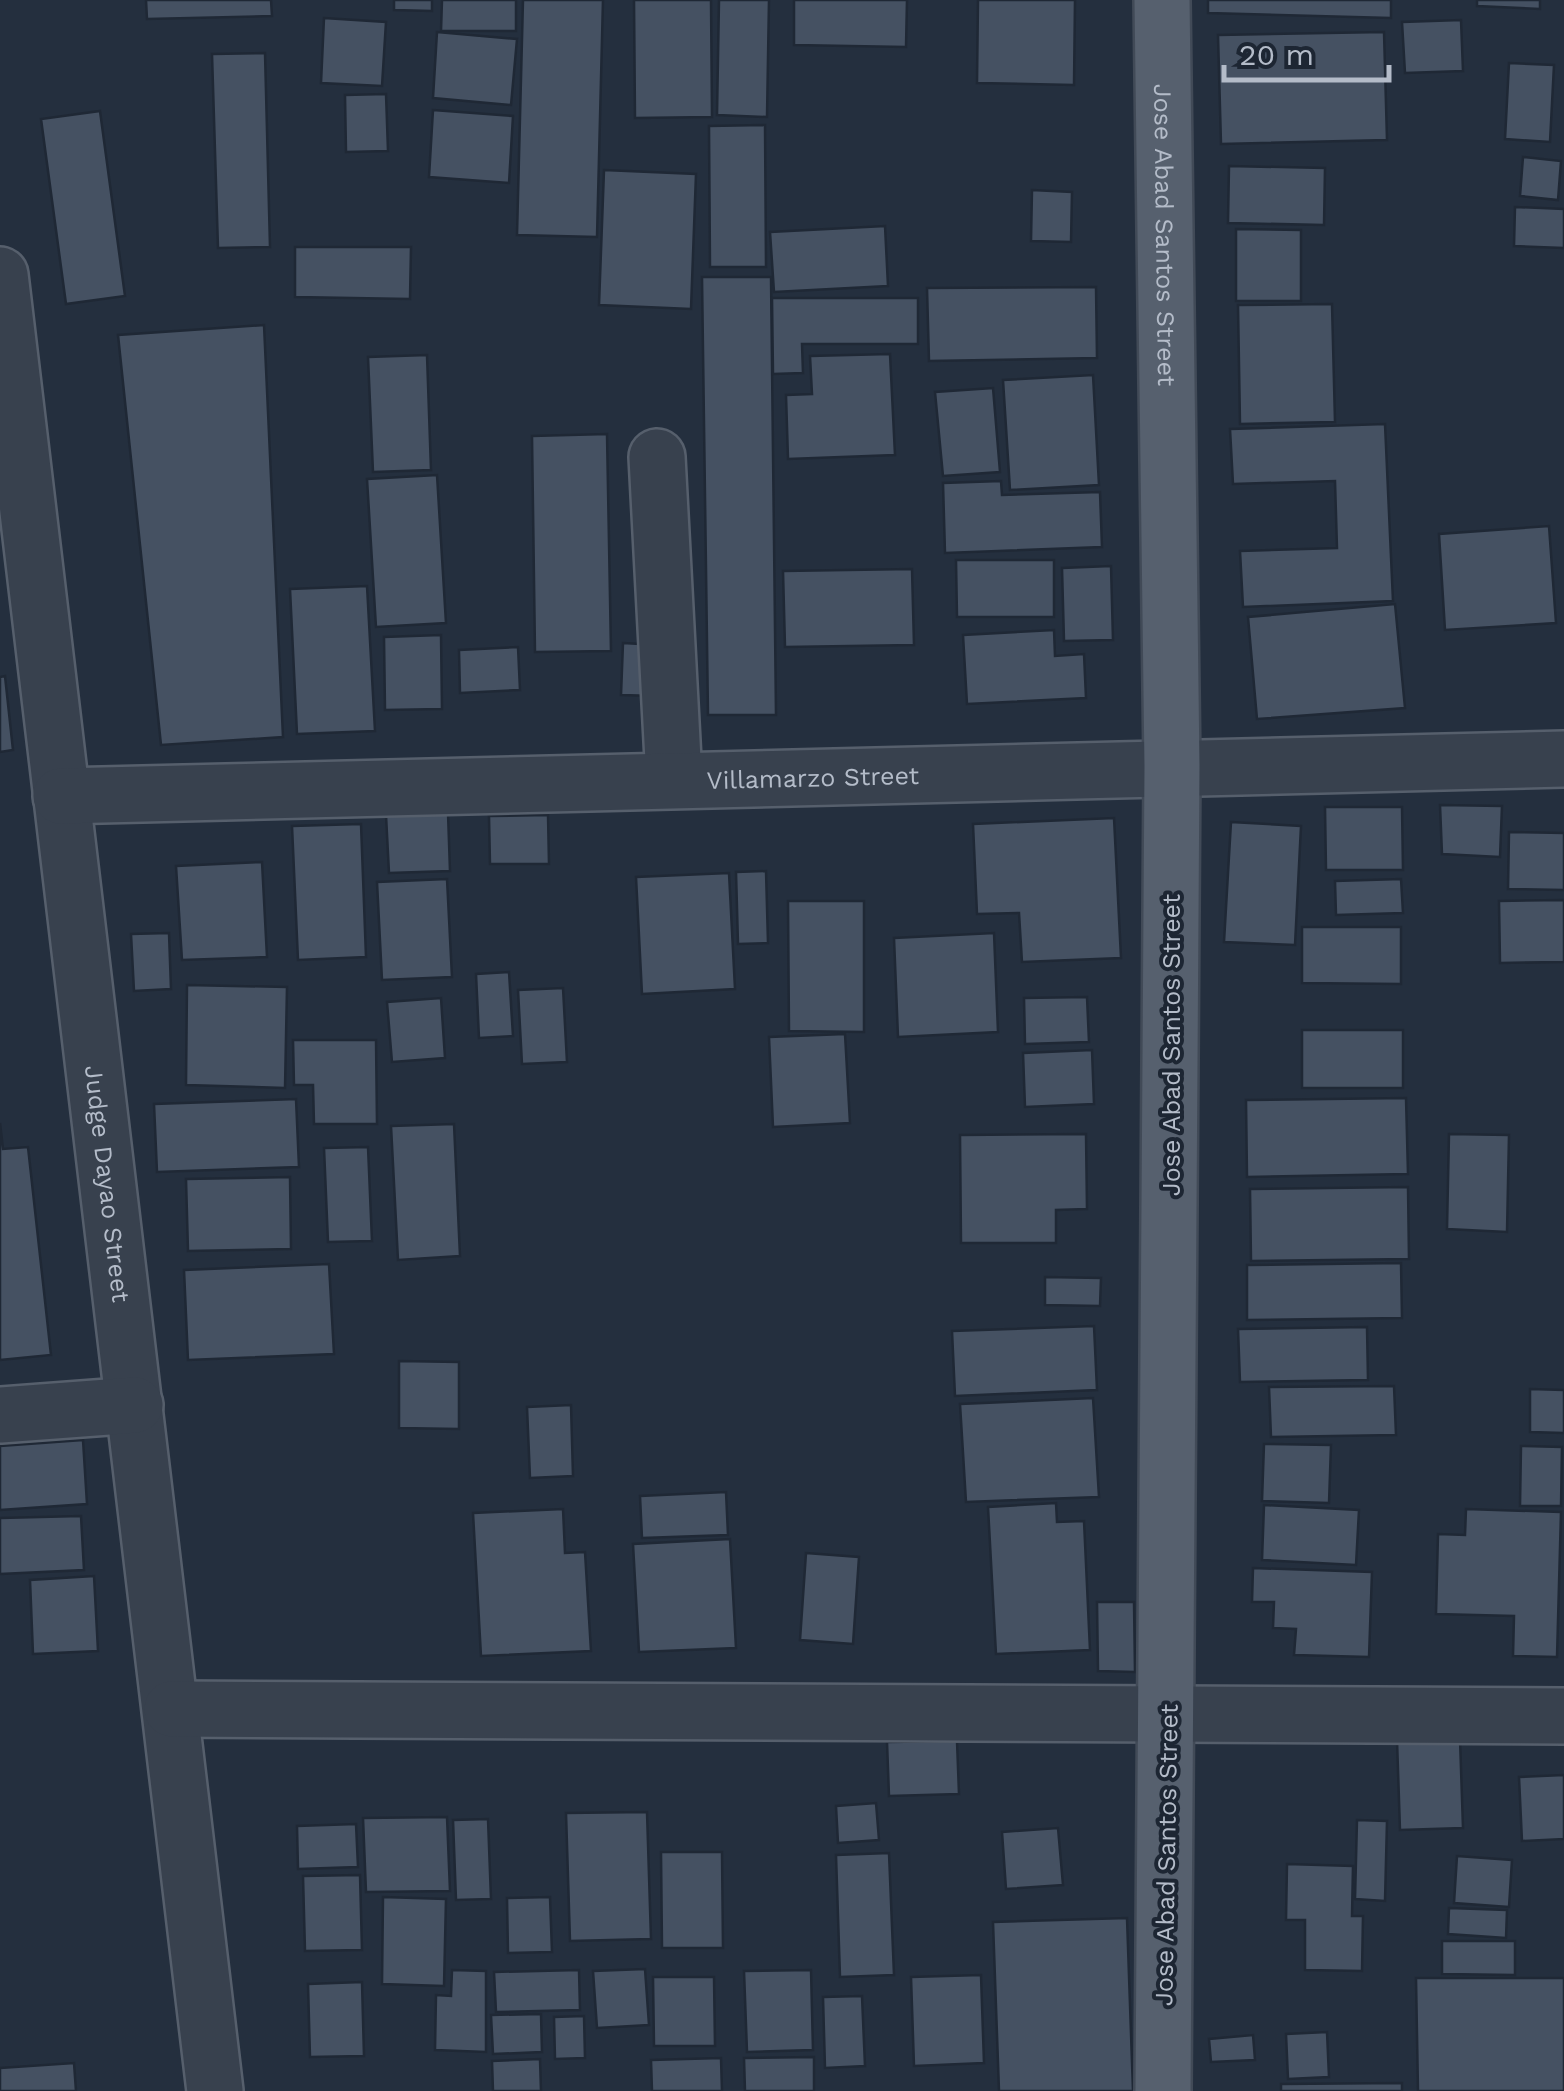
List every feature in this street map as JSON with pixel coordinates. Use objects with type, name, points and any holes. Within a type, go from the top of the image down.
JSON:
[{"type":"main road","name":"Jose Abad Santos Street","points":[[1162,0],[1172,766],[1163,2091]]},
{"type":"street","name":"Judge Dayao Street","points":[[0,274],[215,2091]]},
{"type":"street","points":[[657,457],[674,779]]},
{"type":"street","name":"Villamarzo Street","points":[[61,796],[1564,759]]},
{"type":"street","points":[[0,1415],[135,1405]]},
{"type":"street","points":[[172,1709],[1564,1716]]},
{"type":"building","points":[[146,0],[271,0],[272,16],[147,19]]},
{"type":"building","points":[[394,0],[432,0],[432,11],[394,10]]},
{"type":"building","points":[[442,0],[516,0],[516,31],[441,31]]},
{"type":"building","points":[[523,0],[603,0],[597,237],[517,235]]},
{"type":"building","points":[[634,0],[711,0],[712,117],[635,118]]},
{"type":"building","points":[[719,0],[769,0],[767,117],[717,115]]},
{"type":"building","points":[[794,0],[907,0],[906,47],[794,45]]},
{"type":"building","points":[[978,0],[1075,0],[1074,85],[977,83]]},
{"type":"building","points":[[1208,0],[1391,0],[1391,18],[1208,13]]},
{"type":"building","points":[[1477,0],[1540,0],[1540,9],[1477,6]]},
{"type":"building","points":[[324,18],[386,22],[382,86],[321,83]]},
{"type":"building","points":[[1461,20],[1463,71],[1405,73],[1402,22]]},
{"type":"building","points":[[437,32],[517,39],[511,105],[433,98]]},
{"type":"building","points":[[1384,32],[1387,140],[1221,144],[1218,35]]},
{"type":"building","points":[[265,53],[270,247],[218,248],[212,54]]},
{"type":"building","points":[[1509,63],[1554,65],[1550,142],[1505,139]]},
{"type":"building","points":[[386,94],[388,151],[346,152],[345,95]]},
{"type":"building","points":[[433,110],[513,116],[509,183],[429,177]]},
{"type":"building","points":[[100,111],[125,296],[66,304],[41,119]]},
{"type":"building","points":[[765,125],[766,267],[710,267],[709,126]]},
{"type":"building","points":[[1523,157],[1561,161],[1558,200],[1520,196]]},
{"type":"building","points":[[1229,166],[1325,168],[1324,225],[1228,223]]},
{"type":"building","points":[[604,170],[696,174],[691,309],[599,305]]},
{"type":"building","points":[[1032,190],[1072,192],[1071,242],[1031,241]]},
{"type":"building","points":[[1515,207],[1564,209],[1564,248],[1514,246]]},
{"type":"building","points":[[885,226],[888,286],[774,292],[770,232]]},
{"type":"building","points":[[1236,229],[1301,230],[1301,301],[1236,301]]},
{"type":"building","points":[[295,247],[411,247],[410,299],[295,297]]},
{"type":"building","points":[[702,277],[771,277],[776,715],[708,715]]},
{"type":"building","points":[[1096,287],[1097,358],[929,361],[927,288]]},
{"type":"building","points":[[772,298],[918,298],[918,344],[802,344],[803,373],[773,374]]},
{"type":"building","points":[[1332,304],[1335,422],[1240,424],[1238,305]]},
{"type":"building","points":[[264,325],[283,737],[161,745],[118,335]]},
{"type":"building","points":[[890,354],[895,455],[788,459],[786,395],[812,394],[810,356]]},
{"type":"building","points":[[427,355],[431,470],[373,472],[368,357]]},
{"type":"building","points":[[1093,375],[1099,485],[1010,490],[1003,380]]},
{"type":"building","points":[[993,388],[1000,472],[943,476],[935,392]]},
{"type":"building","points":[[1385,424],[1393,601],[1243,607],[1240,551],[1337,548],[1335,481],[1233,484],[1230,429]]},
{"type":"building","points":[[607,434],[611,651],[535,652],[532,436]]},
{"type":"building","points":[[437,475],[446,623],[376,627],[367,479]]},
{"type":"building","points":[[1001,481],[1002,495],[1100,492],[1102,547],[945,553],[943,483]]},
{"type":"building","points":[[1549,526],[1556,623],[1445,630],[1439,534]]},
{"type":"building","points":[[956,560],[1054,560],[1054,617],[957,617]]},
{"type":"building","points":[[1111,566],[1113,640],[1064,641],[1062,568]]},
{"type":"building","points":[[912,569],[914,645],[785,647],[783,571]]},
{"type":"building","points":[[367,586],[375,731],[297,734],[290,589]]},
{"type":"building","points":[[1395,604],[1405,708],[1257,719],[1248,617]]},
{"type":"building","points":[[1054,630],[1055,656],[1084,654],[1086,698],[967,704],[963,635]]},
{"type":"building","points":[[441,635],[442,709],[385,710],[384,637]]},
{"type":"building","points":[[623,643],[658,645],[655,696],[621,695]]},
{"type":"building","points":[[518,647],[520,690],[460,693],[459,650]]},
{"type":"building","points":[[5,676],[13,750],[0,752],[0,677]]},
{"type":"building","points":[[1440,805],[1502,806],[1500,857],[1442,854]]},
{"type":"building","points":[[1325,807],[1402,807],[1403,870],[1326,870]]},
{"type":"building","points":[[448,813],[450,871],[389,873],[386,815]]},
{"type":"building","points":[[548,815],[549,864],[490,864],[489,816]]},
{"type":"building","points":[[1114,818],[1121,958],[1022,962],[1019,913],[977,914],[973,824]]},
{"type":"building","points":[[1231,822],[1301,826],[1295,945],[1224,942]]},
{"type":"building","points":[[361,824],[366,957],[298,960],[292,826]]},
{"type":"building","points":[[1509,832],[1564,833],[1564,890],[1508,889]]},
{"type":"building","points":[[262,862],[267,957],[182,960],[176,866]]},
{"type":"building","points":[[766,871],[768,943],[738,944],[736,872]]},
{"type":"building","points":[[729,873],[735,989],[642,994],[636,877]]},
{"type":"building","points":[[447,879],[452,977],[382,980],[377,882]]},
{"type":"building","points":[[1401,879],[1403,913],[1336,915],[1335,881]]},
{"type":"building","points":[[1564,900],[1564,962],[1500,963],[1499,901]]},
{"type":"building","points":[[788,901],[864,901],[864,1032],[789,1031]]},
{"type":"building","points":[[1302,927],[1401,927],[1401,984],[1302,983]]},
{"type":"building","points":[[169,933],[171,989],[134,991],[131,934]]},
{"type":"building","points":[[994,933],[998,1032],[898,1037],[894,938]]},
{"type":"building","points":[[509,972],[513,1036],[479,1038],[476,974]]},
{"type":"building","points":[[187,985],[287,987],[285,1088],[186,1085]]},
{"type":"building","points":[[563,988],[567,1062],[522,1064],[518,990]]},
{"type":"building","points":[[1087,997],[1089,1042],[1025,1044],[1024,998]]},
{"type":"building","points":[[441,998],[445,1058],[392,1062],[387,1002]]},
{"type":"building","points":[[1302,1030],[1403,1030],[1403,1088],[1302,1088]]},
{"type":"building","points":[[845,1034],[850,1123],[773,1127],[769,1037]]},
{"type":"building","points":[[293,1040],[376,1040],[377,1124],[314,1124],[313,1085],[294,1085]]},
{"type":"building","points":[[1092,1050],[1094,1104],[1025,1107],[1023,1053]]},
{"type":"building","points":[[1406,1098],[1408,1174],[1247,1177],[1246,1100]]},
{"type":"building","points":[[296,1099],[299,1167],[157,1172],[154,1104]]},
{"type":"building","points":[[0,1123],[3,1149],[28,1147],[51,1355],[0,1360]]},
{"type":"building","points":[[454,1124],[460,1256],[398,1260],[391,1126]]},
{"type":"building","points":[[1086,1134],[1087,1209],[1056,1210],[1056,1243],[961,1243],[960,1135]]},
{"type":"building","points":[[1449,1134],[1509,1135],[1507,1232],[1447,1229]]},
{"type":"building","points":[[368,1147],[372,1241],[328,1242],[324,1148]]},
{"type":"building","points":[[290,1177],[291,1249],[188,1251],[186,1179]]},
{"type":"building","points":[[1408,1187],[1409,1259],[1251,1261],[1250,1189]]},
{"type":"building","points":[[1401,1263],[1402,1318],[1247,1320],[1247,1265]]},
{"type":"building","points":[[329,1264],[334,1354],[188,1360],[184,1270]]},
{"type":"building","points":[[1045,1277],[1101,1278],[1100,1306],[1045,1305]]},
{"type":"building","points":[[1094,1326],[1097,1390],[955,1396],[952,1331]]},
{"type":"building","points":[[1367,1327],[1368,1380],[1240,1382],[1238,1329]]},
{"type":"building","points":[[399,1361],[459,1362],[459,1429],[399,1428]]},
{"type":"building","points":[[1394,1386],[1396,1435],[1271,1437],[1269,1387]]},
{"type":"building","points":[[1530,1389],[1564,1390],[1564,1433],[1530,1432]]},
{"type":"building","points":[[1093,1398],[1099,1497],[966,1502],[960,1404]]},
{"type":"building","points":[[571,1405],[573,1476],[530,1478],[527,1407]]},
{"type":"building","points":[[83,1440],[87,1504],[0,1510],[0,1446]]},
{"type":"building","points":[[1264,1444],[1331,1445],[1329,1503],[1262,1501]]},
{"type":"building","points":[[1521,1446],[1562,1447],[1561,1506],[1520,1506]]},
{"type":"building","points":[[726,1492],[728,1535],[642,1538],[640,1496]]},
{"type":"building","points":[[1056,1503],[1057,1522],[1084,1521],[1090,1650],[996,1654],[988,1507]]},
{"type":"building","points":[[1264,1505],[1359,1510],[1356,1565],[1262,1560]]},
{"type":"building","points":[[563,1509],[565,1553],[585,1552],[591,1651],[481,1656],[473,1513]]},
{"type":"building","points":[[1466,1509],[1561,1512],[1557,1657],[1513,1656],[1514,1616],[1436,1614],[1438,1534],[1465,1535]]},
{"type":"building","points":[[81,1516],[84,1570],[0,1574],[0,1518]]},
{"type":"building","points":[[730,1539],[736,1648],[639,1652],[633,1544]]},
{"type":"building","points":[[806,1553],[859,1557],[853,1644],[800,1640]]},
{"type":"building","points":[[1253,1568],[1372,1572],[1369,1657],[1294,1655],[1296,1629],[1273,1628],[1274,1602],[1252,1602]]},
{"type":"building","points":[[94,1576],[98,1651],[33,1654],[30,1580]]},
{"type":"building","points":[[1097,1602],[1134,1602],[1135,1672],[1098,1671]]},
{"type":"building","points":[[1460,1739],[1463,1828],[1400,1830],[1397,1740]]},
{"type":"building","points":[[957,1741],[959,1794],[889,1796],[887,1742]]},
{"type":"building","points":[[1564,1775],[1564,1839],[1522,1841],[1519,1777]]},
{"type":"building","points":[[876,1803],[879,1840],[838,1843],[836,1806]]},
{"type":"building","points":[[647,1812],[651,1939],[570,1941],[566,1813]]},
{"type":"building","points":[[447,1817],[450,1891],[366,1892],[363,1818]]},
{"type":"building","points":[[488,1819],[491,1899],[456,1900],[453,1820]]},
{"type":"building","points":[[1357,1820],[1387,1821],[1385,1901],[1355,1899]]},
{"type":"building","points":[[356,1824],[358,1867],[298,1869],[297,1826]]},
{"type":"building","points":[[1058,1828],[1063,1885],[1006,1889],[1002,1832]]},
{"type":"building","points":[[661,1852],[722,1852],[723,1948],[662,1948]]},
{"type":"building","points":[[889,1853],[894,1975],[840,1977],[836,1855]]},
{"type":"building","points":[[1457,1856],[1512,1860],[1509,1907],[1454,1903]]},
{"type":"building","points":[[1287,1864],[1353,1866],[1352,1916],[1363,1916],[1362,1971],[1305,1970],[1305,1920],[1286,1920]]},
{"type":"building","points":[[360,1875],[362,1950],[305,1951],[303,1876]]},
{"type":"building","points":[[383,1897],[446,1899],[444,1986],[382,1984]]},
{"type":"building","points":[[550,1897],[552,1952],[508,1953],[507,1898]]},
{"type":"building","points":[[1449,1908],[1507,1910],[1506,1938],[1448,1934]]},
{"type":"building","points":[[1127,1918],[1133,2091],[999,2091],[993,1922]]},
{"type":"building","points":[[1442,1941],[1515,1941],[1515,1975],[1442,1974]]},
{"type":"building","points":[[645,1969],[649,2025],[597,2028],[593,1971]]},
{"type":"building","points":[[452,1970],[486,1971],[486,2052],[435,2050],[436,1995],[451,1996]]},
{"type":"building","points":[[579,1970],[580,2010],[496,2012],[494,1972]]},
{"type":"building","points":[[811,1970],[813,2050],[747,2052],[744,1971]]},
{"type":"building","points":[[981,1975],[984,2063],[914,2066],[911,1977]]},
{"type":"building","points":[[653,1977],[714,1977],[715,2046],[654,2046]]},
{"type":"building","points":[[1416,1978],[1564,1978],[1564,2091],[1418,2091]]},
{"type":"building","points":[[362,1982],[364,2056],[310,2057],[308,1984]]},
{"type":"building","points":[[862,1996],[865,2066],[825,2068],[823,1997]]},
{"type":"building","points":[[541,2014],[542,2052],[493,2054],[491,2015]]},
{"type":"building","points":[[584,2016],[585,2058],[555,2059],[554,2017]]},
{"type":"building","points":[[1327,2032],[1329,2077],[1288,2079],[1286,2034]]},
{"type":"building","points":[[1253,2035],[1255,2060],[1211,2062],[1209,2039]]},
{"type":"building","points":[[814,2057],[814,2091],[745,2091],[744,2058]]},
{"type":"building","points":[[721,2058],[722,2091],[652,2091],[651,2060]]},
{"type":"building","points":[[540,2059],[541,2091],[493,2091],[492,2061]]},
{"type":"building","points":[[74,2063],[76,2091],[0,2091],[0,2068]]},
{"type":"building","points":[[1402,2083],[1402,2091],[1281,2091],[1281,2084]]}]
